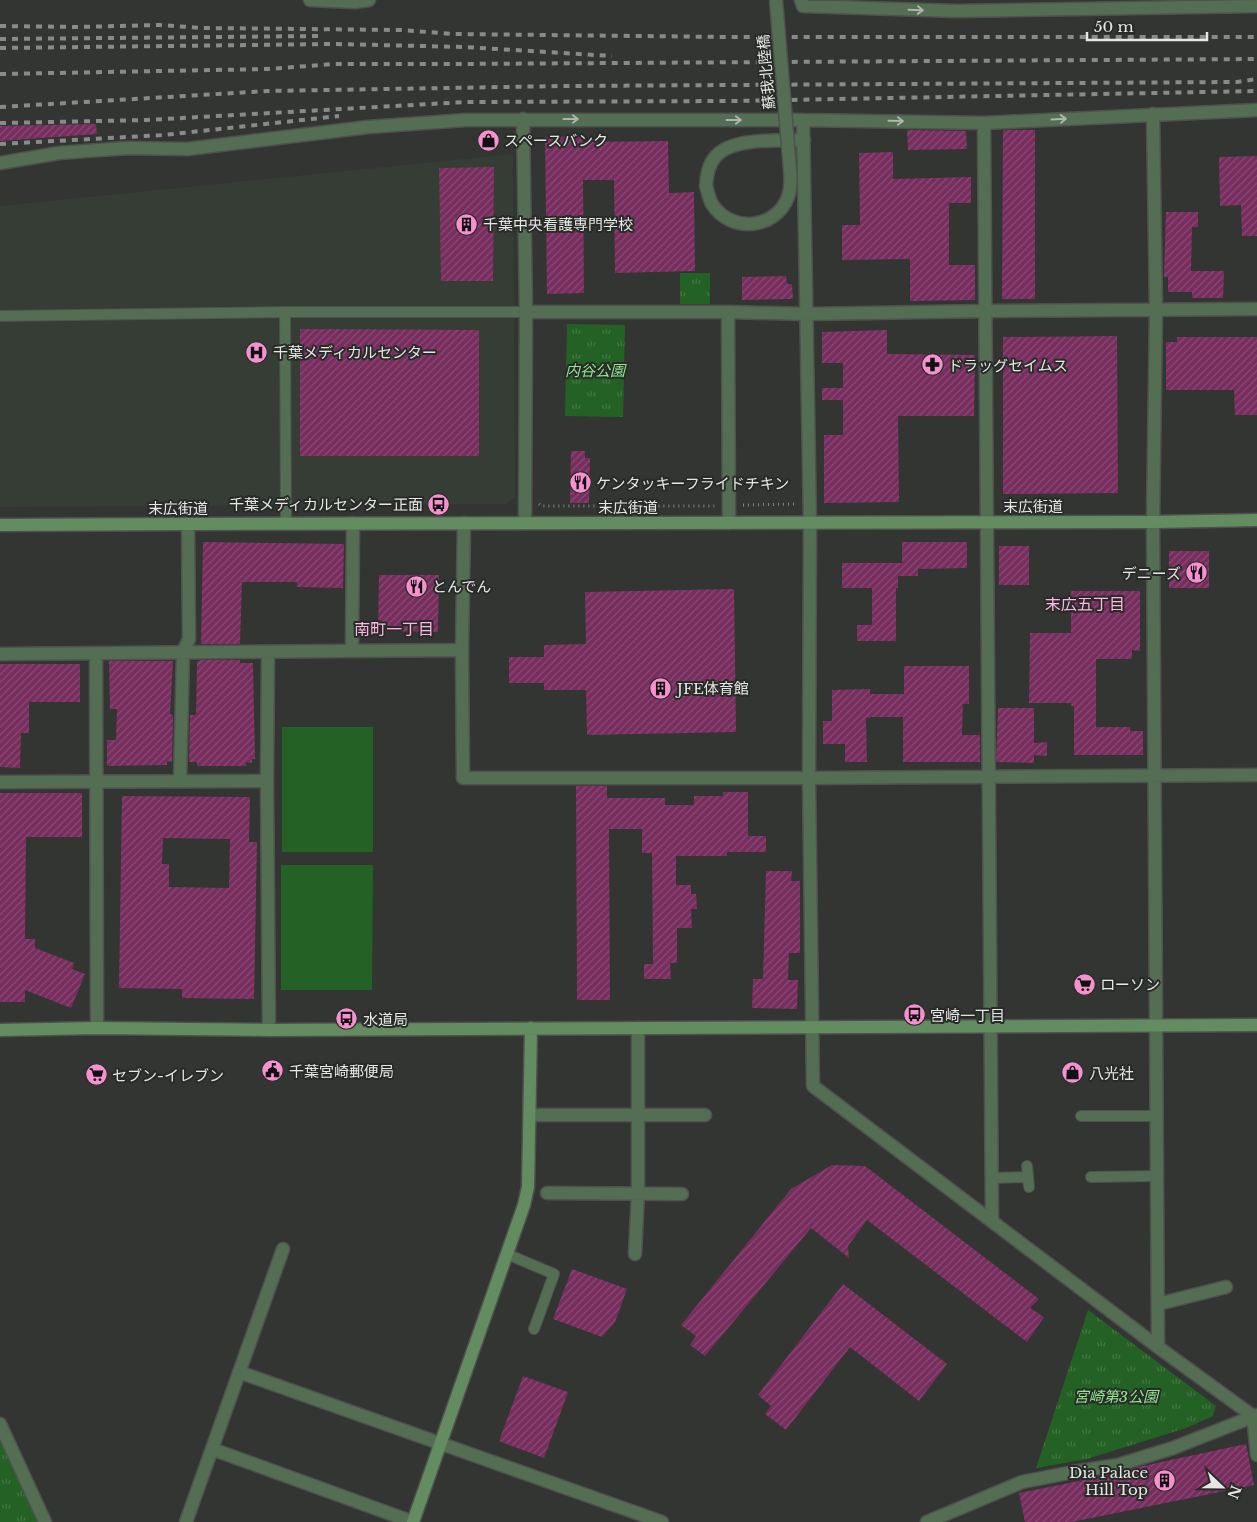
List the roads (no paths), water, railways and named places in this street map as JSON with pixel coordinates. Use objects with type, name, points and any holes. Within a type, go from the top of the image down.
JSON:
[{"type":"street","points":[[310,0],[369,0]]},
{"type":"street","name":"蘇我北陸橋","points":[[776,0],[788,138],[788,148],[791,184],[788,196],[784,206],[776,215],[767,221],[754,224],[739,223],[732,220],[724,216],[712,205],[706,186],[707,173],[715,157],[721,152],[745,143],[780,141],[788,141],[796,141],[804,140]]},
{"type":"street","points":[[801,0],[803,6],[1236,3],[1257,6]]},
{"type":"street","points":[[0,163],[59,153],[127,148],[187,149],[368,127],[466,120],[803,120],[984,123],[1257,110]]},
{"type":"street","points":[[1153,114],[1156,310],[1154,775],[1158,1347]]},
{"type":"street","points":[[523,119],[526,312],[525,523]]},
{"type":"street","points":[[803,120],[810,522],[809,778],[813,1086],[1158,1347],[1255,1415]]},
{"type":"street","points":[[984,123],[987,311],[988,1026],[992,1221]]},
{"type":"street","points":[[526,312],[807,314],[1257,309]]},
{"type":"street","points":[[728,312],[729,523]]},
{"type":"street","name":"末広街道","points":[[0,525],[1154,522],[1257,520]]},
{"type":"street","points":[[352,651],[353,523]]},
{"type":"street","points":[[464,523],[462,650],[463,778],[1257,775]]},
{"type":"street","points":[[180,781],[184,652],[189,639],[188,524]]},
{"type":"street","points":[[0,654],[462,650]]},
{"type":"street","points":[[268,652],[269,1030]]},
{"type":"street","points":[[96,654],[97,1028]]},
{"type":"street","points":[[0,782],[267,781]]},
{"type":"street","points":[[0,1030],[97,1028],[269,1030],[1157,1024],[1257,1025]]},
{"type":"street","points":[[212,1449],[413,1522],[507,1254],[528,1187],[531,1028]]},
{"type":"street","points":[[635,1254],[638,1193],[638,1028]]},
{"type":"street","points":[[530,1115],[705,1114]]},
{"type":"street","points":[[547,1193],[682,1194]]},
{"type":"street","points":[[186,1522],[284,1249]]},
{"type":"street","points":[[1158,1304],[1226,1287]]},
{"type":"street","points":[[240,1372],[655,1521]]},
{"type":"street","points":[[1255,1415],[1257,1455]]},
{"type":"street","points":[[927,1522],[1022,1482],[1118,1465],[1173,1448],[1255,1415]]},
{"type":"street","points":[[0,1424],[45,1522]]},
{"type":"lane","points":[[285,312],[286,523]]},
{"type":"lane","points":[[0,316],[285,312],[526,312]]},
{"type":"lane","points":[[1081,1116],[1157,1116]]},
{"type":"lane","points":[[991,1178],[1029,1182],[1027,1166]]},
{"type":"lane","points":[[1091,1177],[1157,1176]]},
{"type":"lane","points":[[507,1254],[554,1274],[534,1329]]},
{"type":"railway","points":[[0,26],[159,25],[203,28],[401,30],[454,34],[730,37],[1257,37]]},
{"type":"railway","points":[[0,39],[322,36]]},
{"type":"railway","points":[[0,48],[334,44],[465,47],[612,56]]},
{"type":"railway","points":[[0,74],[268,69],[334,64],[1257,59]]},
{"type":"railway","points":[[0,107],[268,91],[564,86],[1237,82],[1257,79]]},
{"type":"railway","points":[[0,123],[147,120],[465,102],[734,101],[1257,91]]},
{"type":"railway","points":[[0,144],[164,135],[339,116]]},
{"type":"place","name":"スペースバンク","points":[[488,140]]},
{"type":"place","name":"千葉中央看護専門学校","points":[[467,224]]},
{"type":"place","name":"千葉メディカルセンター","points":[[257,352]]},
{"type":"place","name":"ドラッグセイムス","points":[[932,365]]},
{"type":"place","name":"ケンタッキーフライドチキン","points":[[580,483]]},
{"type":"place","name":"千葉メディカルセンター正面","points":[[439,504]]},
{"type":"place","name":"デニーズ","points":[[1197,573]]},
{"type":"place","name":"とんでん","points":[[416,586]]},
{"type":"place","name":"JFE体育館","points":[[661,688]]},
{"type":"place","name":"ローソン","points":[[1084,984]]},
{"type":"place","name":"宮崎一丁目","points":[[914,1015]]},
{"type":"place","name":"水道局","points":[[347,1019]]},
{"type":"place","name":"千葉宮崎郵便局","points":[[273,1071]]},
{"type":"place","name":"八光社","points":[[1073,1073]]},
{"type":"place","name":"セブン-イレブン","points":[[96,1075]]},
{"type":"place","name":"Dia Palace Hill Top","points":[[1164,1481]]},
{"type":"district","name":"末広五丁目","points":[[1085,604]]},
{"type":"district","name":"南町一丁目","points":[[394,629]]},
{"type":"park label","name":"内谷公園","points":[[595,370]]},
{"type":"park label","name":"宮崎第3公園","points":[[1116,1396]]}]
